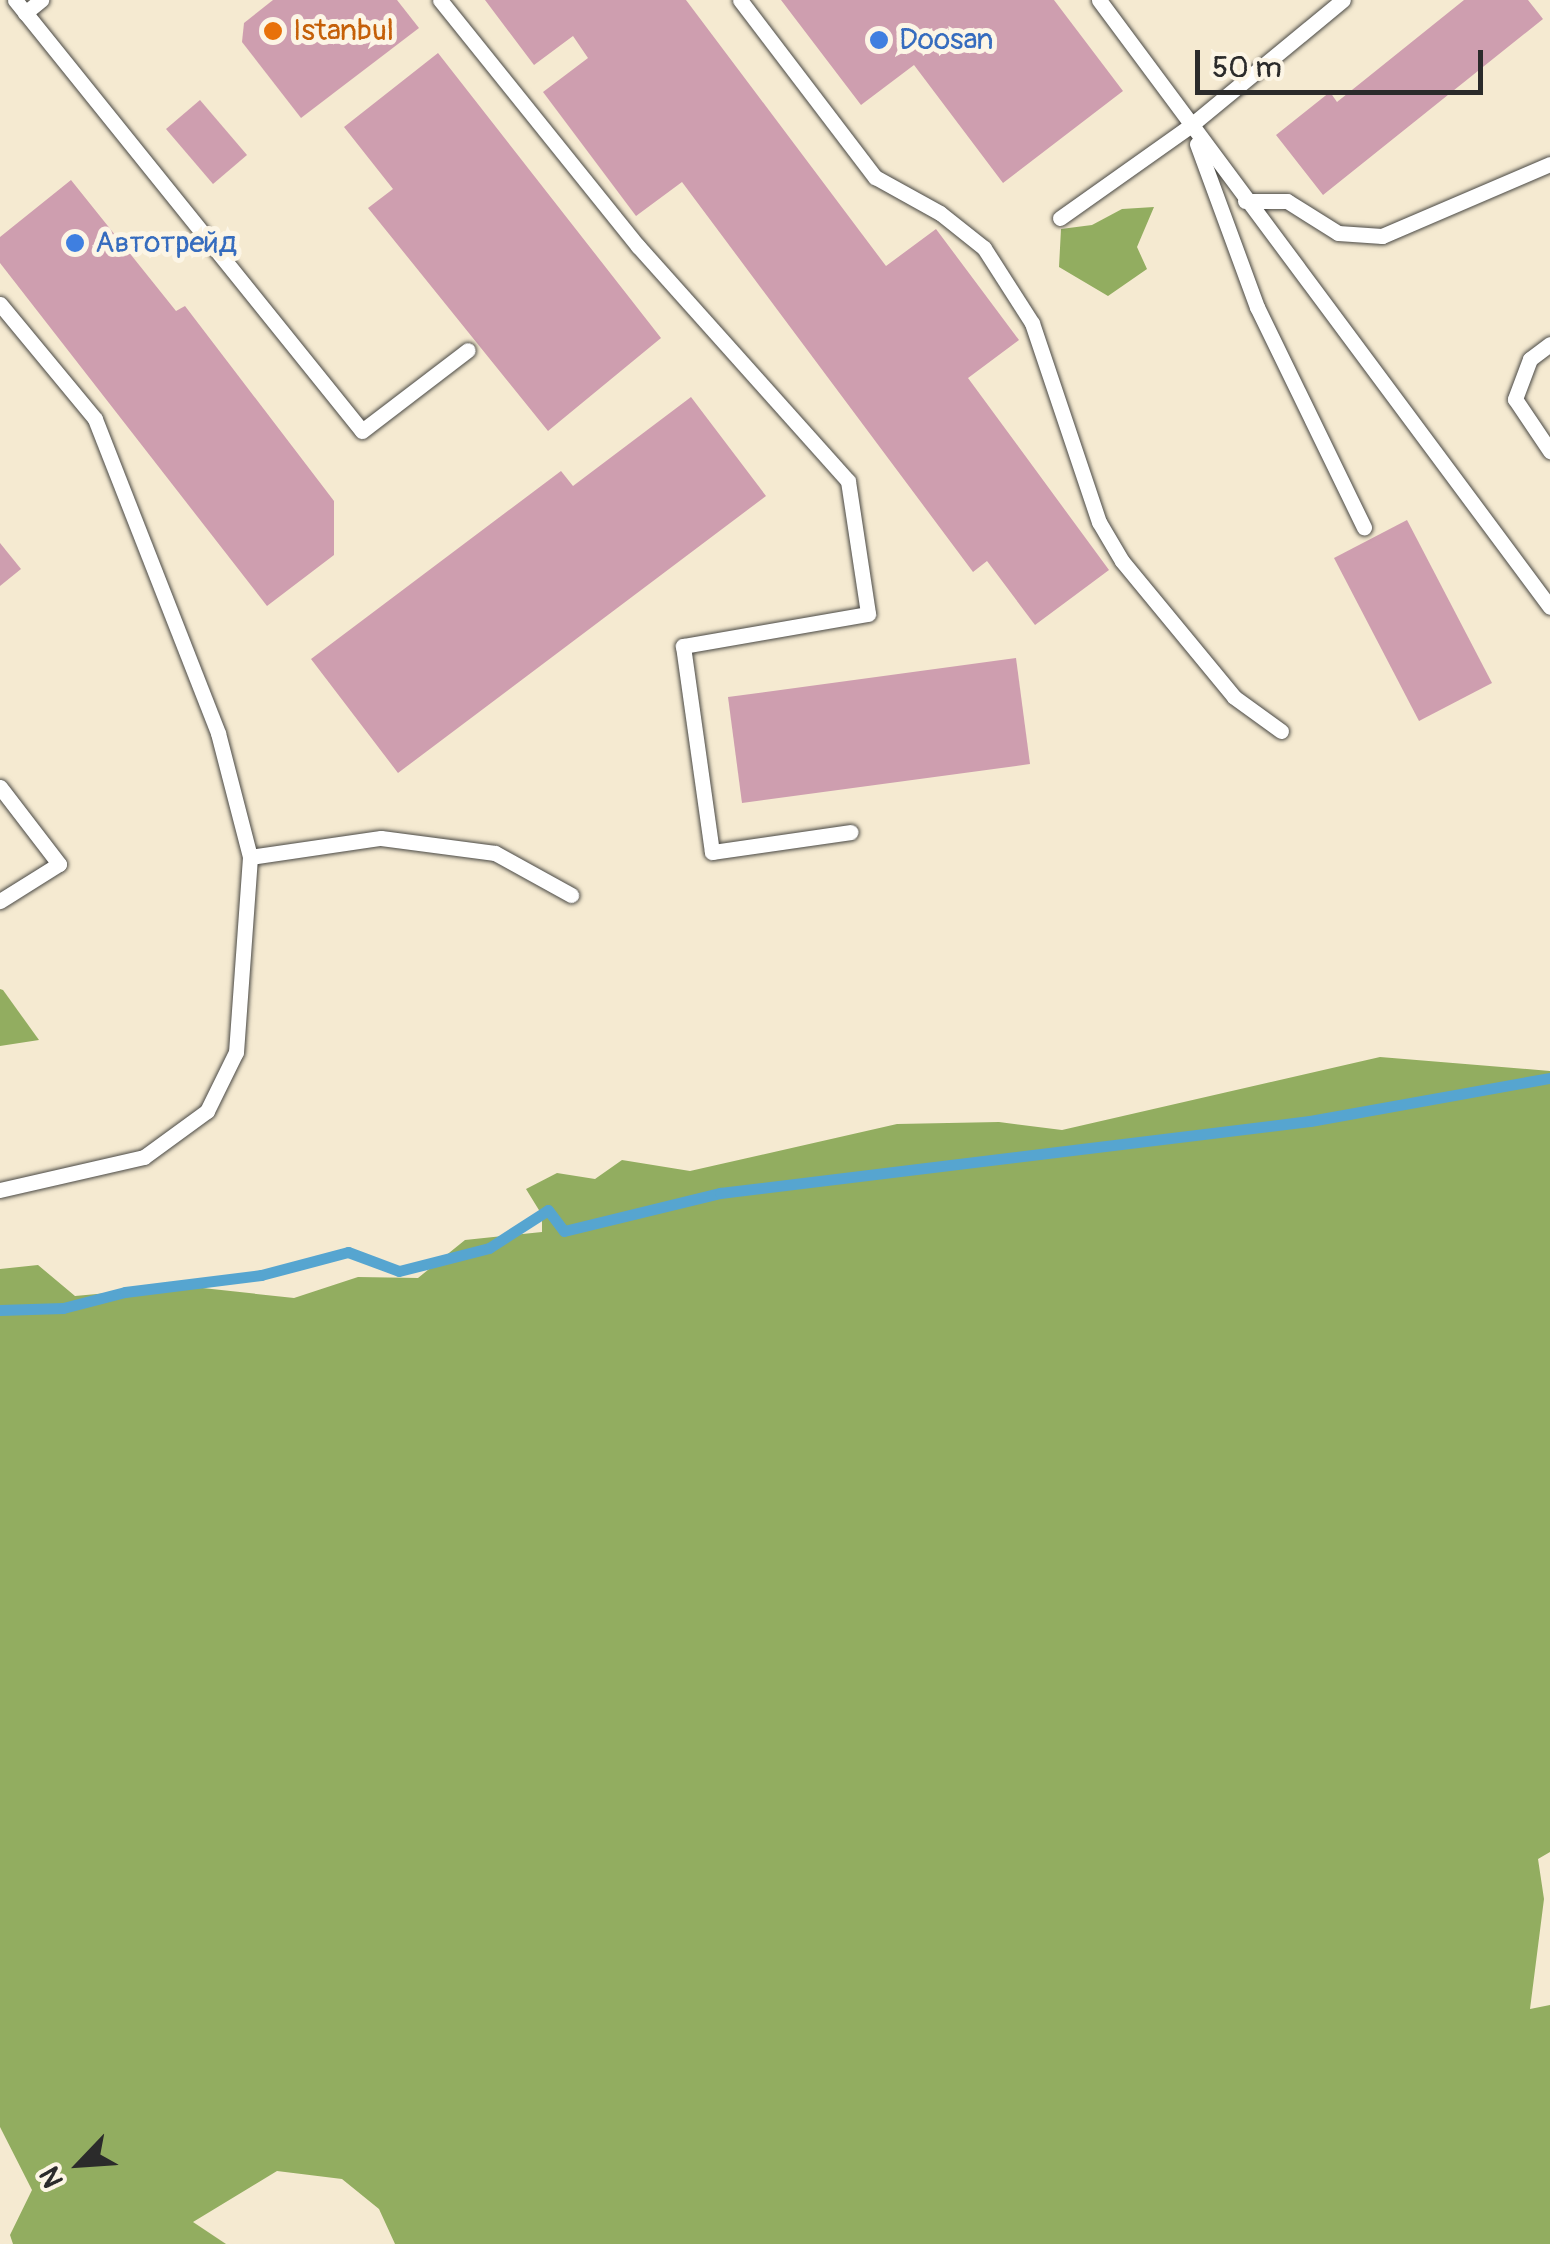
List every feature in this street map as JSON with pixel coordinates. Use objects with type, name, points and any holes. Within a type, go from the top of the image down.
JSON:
[{"type":"lane","points":[[40,0],[20,6],[362,432],[468,350]]},
{"type":"lane","points":[[440,0],[638,246],[848,481],[868,614],[683,646],[712,852],[851,832]]},
{"type":"lane","points":[[740,0],[875,176],[940,212],[984,248],[1032,322],[1099,522],[1122,562],[1234,697],[1281,731]]},
{"type":"lane","points":[[1100,0],[1245,201],[1550,607]]},
{"type":"lane","points":[[1060,218],[1190,126],[1343,0]]},
{"type":"lane","points":[[1190,126],[1257,306],[1364,526]]},
{"type":"lane","points":[[1245,201],[1286,201],[1338,233],[1382,236],[1550,164]]},
{"type":"lane","points":[[0,304],[95,419],[218,733],[250,857],[236,1052],[207,1111],[144,1158],[0,1190]]},
{"type":"lane","points":[[1550,344],[1530,359],[1515,399],[1550,450]]},
{"type":"lane","points":[[0,787],[59,864],[0,901]]},
{"type":"lane","points":[[250,857],[381,838],[495,853],[570,895]]},
{"type":"green space","points":[[1154,207],[1137,247],[1147,269],[1108,296],[1059,267],[1061,229],[1092,225],[1122,209]]},
{"type":"green space","points":[[0,989],[3,990],[39,1040],[0,1046]]},
{"type":"green space","points":[[1380,1057],[1550,1071],[1550,1852],[1538,1859],[1544,1899],[1530,2009],[1550,2005],[1550,2244],[395,2244],[379,2209],[342,2179],[277,2171],[193,2222],[226,2244],[13,2244],[10,2235],[32,2190],[0,2127],[0,1269],[38,1265],[75,1296],[184,1286],[294,1298],[358,1277],[418,1278],[465,1240],[542,1232],[542,1215],[526,1189],[557,1173],[595,1179],[622,1160],[690,1171],[897,1124],[999,1122],[1062,1130]]},
{"type":"building","points":[[273,0],[397,0],[419,28],[301,118],[242,42],[244,23]]},
{"type":"building","points":[[485,0],[686,0],[886,266],[936,229],[1019,340],[968,378],[1109,570],[1035,625],[987,561],[973,572],[682,182],[636,216],[543,92],[588,58],[573,36],[534,65]]},
{"type":"building","points":[[781,0],[1054,0],[1123,91],[1003,183],[914,65],[861,105]]},
{"type":"building","points":[[1464,0],[1528,0],[1543,19],[1323,195],[1276,135],[1330,92],[1337,102]]},
{"type":"building","points":[[438,53],[661,338],[548,431],[368,208],[393,189],[344,127]]},
{"type":"building","points":[[200,100],[247,155],[213,184],[166,129]]},
{"type":"building","points":[[71,180],[176,311],[185,306],[334,501],[334,555],[267,606],[0,263],[0,237]]},
{"type":"building","points":[[691,397],[766,496],[398,773],[311,659],[561,471],[573,486]]},
{"type":"building","points":[[1407,520],[1492,683],[1419,721],[1334,558]]},
{"type":"building","points":[[0,543],[21,569],[0,586]]},
{"type":"building","points":[[1016,658],[1030,764],[742,803],[728,697]]},
{"type":"waterway","points":[[0,1310],[63,1308],[125,1292],[261,1275],[348,1252],[399,1271],[489,1248],[548,1210],[564,1231],[720,1193],[1310,1121],[1550,1078]]},
{"type":"place","name":"Istanbul","points":[[273,31]]},
{"type":"place","name":"Doosan","points":[[879,40]]},
{"type":"place","name":"Автотрейд","points":[[75,243]]}]
